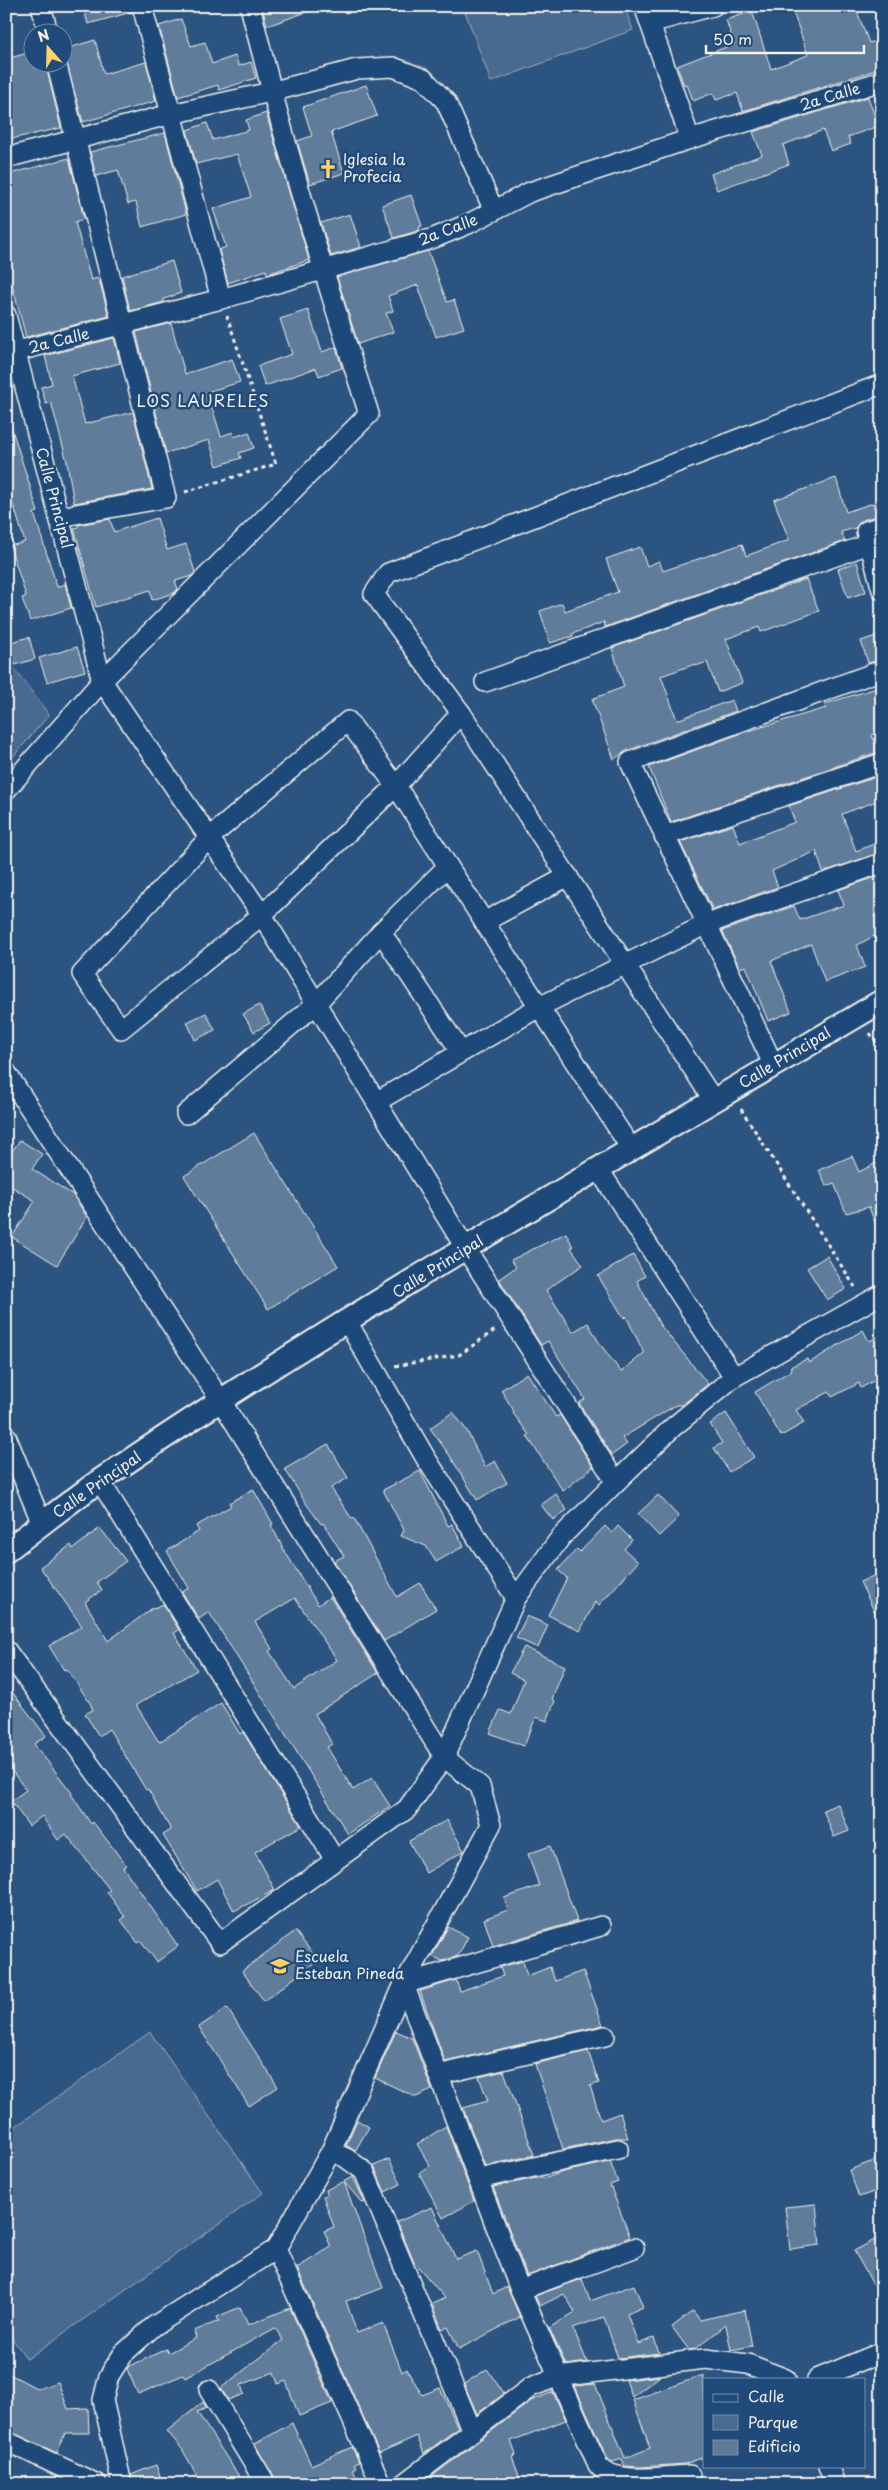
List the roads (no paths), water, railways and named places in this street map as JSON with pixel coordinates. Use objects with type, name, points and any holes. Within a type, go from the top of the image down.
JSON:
[{"type":"street","points":[[41,6],[45,22]]},
{"type":"street","points":[[142,6],[221,298]]},
{"type":"street","points":[[6,790],[102,681],[369,414],[322,269],[271,92],[250,6]]},
{"type":"street","points":[[690,139],[647,15],[713,6]]},
{"type":"street","points":[[6,158],[171,114],[271,92],[357,69],[393,67],[424,79],[446,102],[494,211]]},
{"type":"street","points":[[58,72],[166,498],[59,517]]},
{"type":"street","name":"2a Calle","points":[[11,353],[123,325],[434,238],[494,211],[530,192],[690,139],[882,81]]},
{"type":"street","name":"Calle Principal","points":[[6,315],[11,353],[59,517],[102,681],[262,915],[466,1249],[616,1482]]},
{"type":"street","points":[[722,1096],[625,965],[461,713],[374,594],[388,573],[882,384]]},
{"type":"street","points":[[882,526],[866,531],[869,544],[878,562],[882,590]]},
{"type":"street","points":[[485,682],[869,544]]},
{"type":"street","points":[[774,1066],[630,762],[882,670]]},
{"type":"street","points":[[461,713],[396,786],[262,915],[121,1029],[82,974],[210,838],[348,721],[396,786],[632,1150]]},
{"type":"street","points":[[664,836],[882,763]]},
{"type":"street","points":[[376,1102],[539,1007],[707,924],[882,863]]},
{"type":"street","points":[[186,1114],[316,1004],[381,932],[448,866]]},
{"type":"street","points":[[484,922],[568,876]]},
{"type":"street","points":[[381,932],[461,1052]]},
{"type":"street","name":"Calle Principal","points":[[6,1551],[100,1481],[221,1401],[466,1249],[882,1001]]},
{"type":"street","points":[[6,1072],[221,1401],[444,1756],[480,1786],[491,1825],[404,1984],[331,2151],[276,2249],[154,2326],[123,2354],[109,2376],[103,2400],[122,2484]]},
{"type":"street","points":[[599,1170],[734,1377]]},
{"type":"street","points":[[6,1650],[220,1943],[406,1809],[444,1756],[516,1598],[561,1537],[616,1482],[672,1428],[734,1377],[882,1294]]},
{"type":"street","points":[[348,1323],[378,1372],[425,1457],[516,1598]]},
{"type":"street","points":[[6,1436],[42,1524]]},
{"type":"street","points":[[100,1481],[335,1860]]},
{"type":"street","points":[[404,1984],[601,1926]]},
{"type":"street","points":[[404,1984],[520,2290],[557,2377],[603,2470],[632,2478],[690,2475]]},
{"type":"street","points":[[438,2075],[605,2036]]},
{"type":"street","points":[[478,2179],[618,2149]]},
{"type":"street","points":[[331,2151],[346,2158],[364,2171],[472,2431]]},
{"type":"street","points":[[520,2290],[634,2248]]},
{"type":"street","points":[[276,2249],[380,2484]]},
{"type":"street","points":[[819,2378],[882,2352]]},
{"type":"street","points":[[403,2484],[530,2387],[557,2377],[705,2359],[748,2364],[783,2378]]},
{"type":"street","points":[[209,2390],[266,2484]]},
{"type":"street","points":[[6,2441],[98,2484]]},
{"type":"street","points":[[829,2468],[835,2484]]},
{"type":"place","name":"Iglesia la Profecia","points":[[328,169]]},
{"type":"place","name":"Escuela Esteban Pineda","points":[[280,1966]]},
{"type":"district","name":"LOS LAURELES","points":[[203,401]]}]
